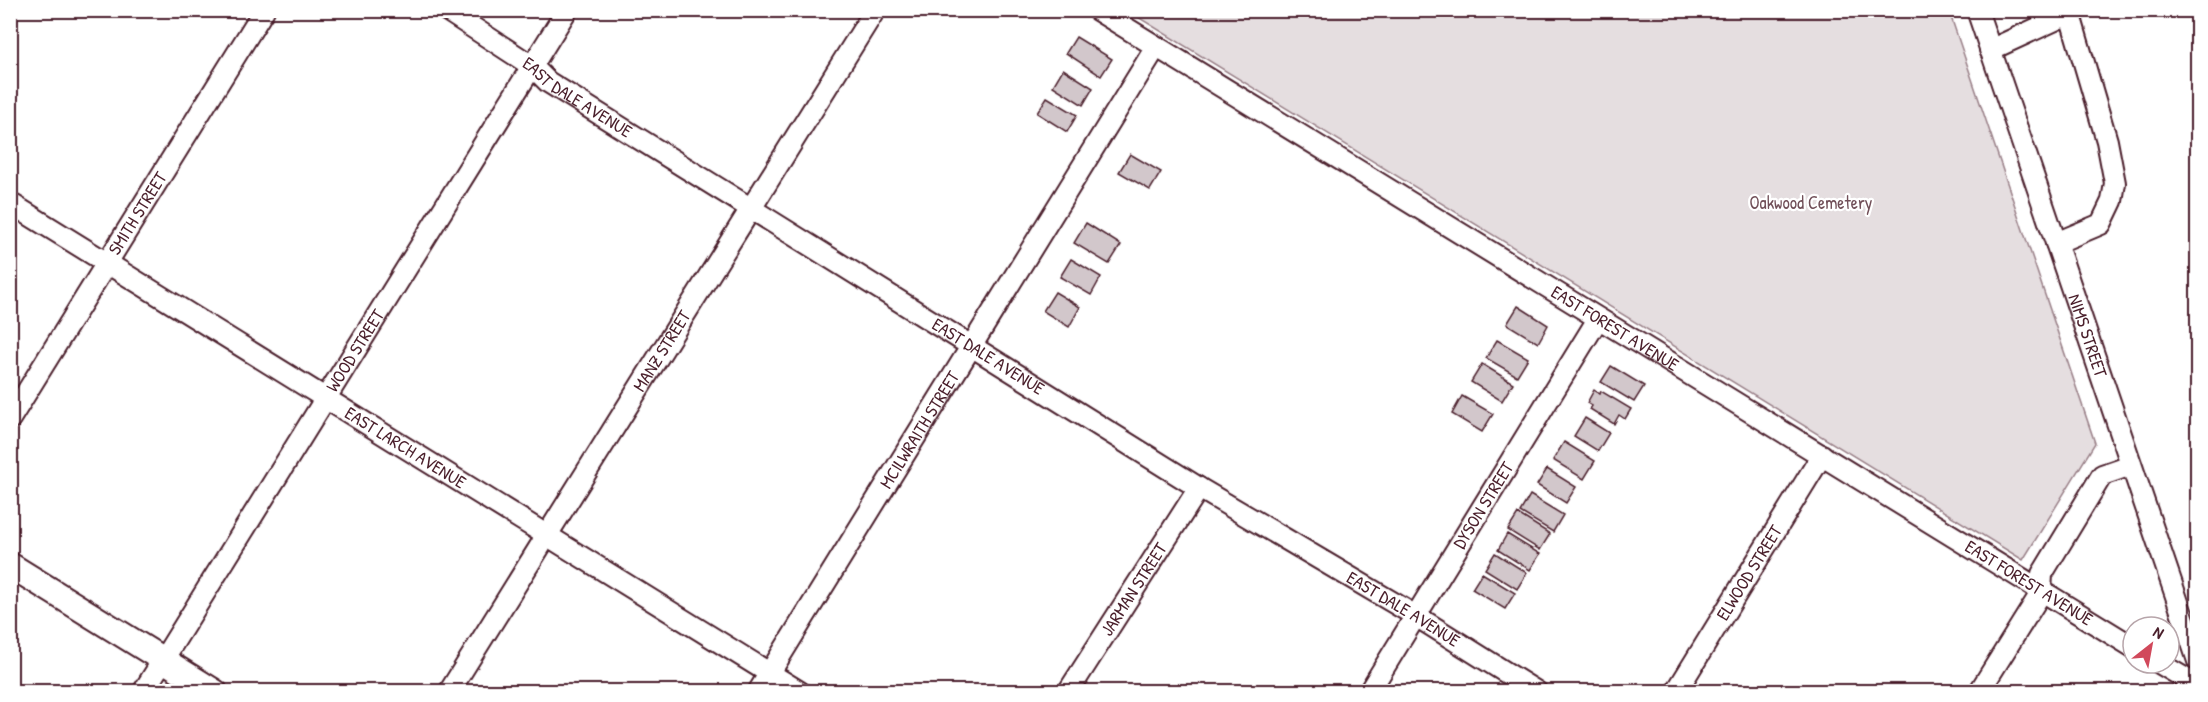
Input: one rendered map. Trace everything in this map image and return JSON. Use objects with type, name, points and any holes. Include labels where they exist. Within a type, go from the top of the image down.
[{"type":"main road","points":[[10,565],[215,692]]},
{"type":"street","name":"SMITH STREET","points":[[10,419],[264,10]]},
{"type":"street","name":"EAST DALE AVENUE","points":[[446,10],[532,66],[548,82],[1199,488],[1416,616],[1537,692]]},
{"type":"street","name":"WOOD STREET","points":[[142,692],[567,10]]},
{"type":"street","name":"MANZ STREET","points":[[449,692],[875,10]]},
{"type":"street","name":"EAST FOREST AVENUE","points":[[1097,10],[1822,455],[2041,593],[2121,640]]},
{"type":"street","name":"NIMS STREET","points":[[1977,10],[2198,661]]},
{"type":"street","points":[[1990,50],[2073,13],[2107,141],[2115,183],[2112,201],[2101,224],[2056,243]]},
{"type":"street","name":"MCILWRAITH STREET","points":[[758,692],[1156,47]]},
{"type":"street","name":"EAST LARCH AVENUE","points":[[10,203],[800,692]]},
{"type":"street","name":"DYSON STREET","points":[[1369,692],[1598,319]]},
{"type":"street","name":"ELWOOD STREET","points":[[1676,692],[1822,455]]},
{"type":"street","points":[[1979,692],[2041,593],[2042,574],[2102,475],[2131,465]]},
{"type":"street","name":"JARMAN STREET","points":[[1068,692],[1199,488]]},
{"type":"street","points":[[2179,675],[2198,686]]},
{"type":"green space","name":"Oakwood Cemetery","points":[[1128,11],[1949,11],[2095,443],[2023,560]]},
{"type":"building","points":[[1076,37],[1112,59],[1101,76],[1066,53]]},
{"type":"building","points":[[1063,69],[1093,88],[1083,105],[1053,86]]},
{"type":"building","points":[[1047,97],[1077,115],[1067,132],[1037,113]]},
{"type":"building","points":[[1130,154],[1161,172],[1150,190],[1119,172]]},
{"type":"building","points":[[1086,223],[1121,245],[1109,264],[1074,243]]},
{"type":"building","points":[[1071,259],[1101,277],[1091,295],[1060,277]]},
{"type":"building","points":[[1055,292],[1080,307],[1069,327],[1043,311]]},
{"type":"building","points":[[1518,306],[1548,325],[1538,343],[1507,324]]},
{"type":"building","points":[[1497,340],[1528,358],[1517,376],[1486,358]]},
{"type":"building","points":[[1482,364],[1513,383],[1502,401],[1471,382]]},
{"type":"building","points":[[1611,366],[1644,386],[1634,402],[1601,382]]},
{"type":"building","points":[[1594,390],[1600,394],[1601,391],[1631,409],[1625,419],[1619,415],[1614,424],[1590,409],[1592,406],[1587,403]]},
{"type":"building","points":[[1462,396],[1493,414],[1482,432],[1452,414]]},
{"type":"building","points":[[1585,418],[1609,433],[1598,451],[1574,436]]},
{"type":"building","points":[[1564,442],[1595,461],[1584,479],[1553,460]]},
{"type":"building","points":[[1547,469],[1576,487],[1566,503],[1537,485]]},
{"type":"building","points":[[1530,495],[1563,515],[1553,532],[1520,512]]},
{"type":"building","points":[[1518,514],[1550,534],[1540,550],[1508,530]]},
{"type":"building","points":[[1507,534],[1540,554],[1530,570],[1498,550]]},
{"type":"building","points":[[1495,553],[1527,573],[1517,589],[1485,569]]},
{"type":"building","points":[[1482,573],[1515,593],[1505,609],[1472,589]]}]
